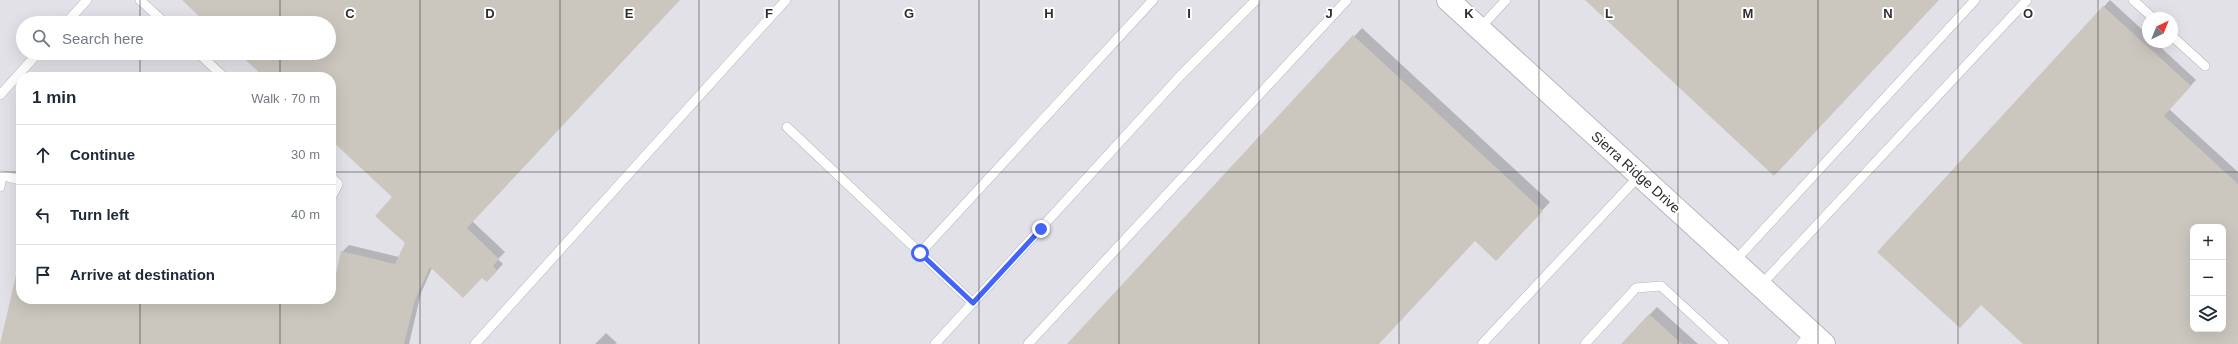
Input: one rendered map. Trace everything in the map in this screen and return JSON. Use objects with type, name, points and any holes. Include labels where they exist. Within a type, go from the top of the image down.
[{"type":"street","name":"Sierra Ridge Drive","points":[[1448,0],[1760,286],[1812,340]]},
{"type":"lane","points":[[72,16],[87,0]]},
{"type":"lane","points":[[140,0],[157,16]]},
{"type":"lane","points":[[475,344],[786,0]]},
{"type":"lane","points":[[920,253],[1153,0]]},
{"type":"lane","points":[[935,344],[1182,75],[1256,0]]},
{"type":"lane","points":[[1028,344],[1347,0]]},
{"type":"lane","points":[[1479,29],[1506,0]]},
{"type":"lane","points":[[1734,262],[1975,0]]},
{"type":"lane","points":[[1760,286],[2028,0]]},
{"type":"lane","points":[[2133,0],[2146,12]]},
{"type":"lane","points":[[2178,41],[2205,66]]},
{"type":"lane","points":[[21,72],[32,60]]},
{"type":"lane","points":[[206,60],[219,72]]},
{"type":"lane","points":[[0,95],[16,77]]},
{"type":"lane","points":[[787,127],[973,303]]},
{"type":"lane","points":[[0,187],[1,176],[16,179]]},
{"type":"lane","points":[[1482,344],[1639,176]]},
{"type":"lane","points":[[1585,344],[1636,288],[1661,286],[1724,344]]},
{"type":"shaded area","points":[[0,0],[2238,0],[2238,344],[0,344]]},
{"type":"building","points":[[182,0],[680,0],[467,228],[499,259],[493,266],[497,271],[487,282],[482,278],[463,298],[430,267],[415,300],[404,344],[0,344],[16,275],[16,304],[336,304],[336,274],[341,251],[395,264],[405,243],[375,216],[392,197],[336,145],[336,72],[259,72],[246,60],[336,60],[336,16],[199,16]]},
{"type":"building","points":[[1585,0],[1939,0],[1774,176]]},
{"type":"building","points":[[2103,6],[2142,41],[2142,48],[2149,48],[2191,86],[2164,116],[2238,184],[2238,344],[2023,344],[1981,305],[1960,328],[1877,252]]},
{"type":"building","points":[[1353,35],[1543,211],[1496,261],[1475,241],[1379,344],[1067,344]]},
{"type":"building","points":[[1649,314],[1682,344],[1621,344]]},
{"type":"route","points":[[920,253],[973,303],[1041,229]]}]
